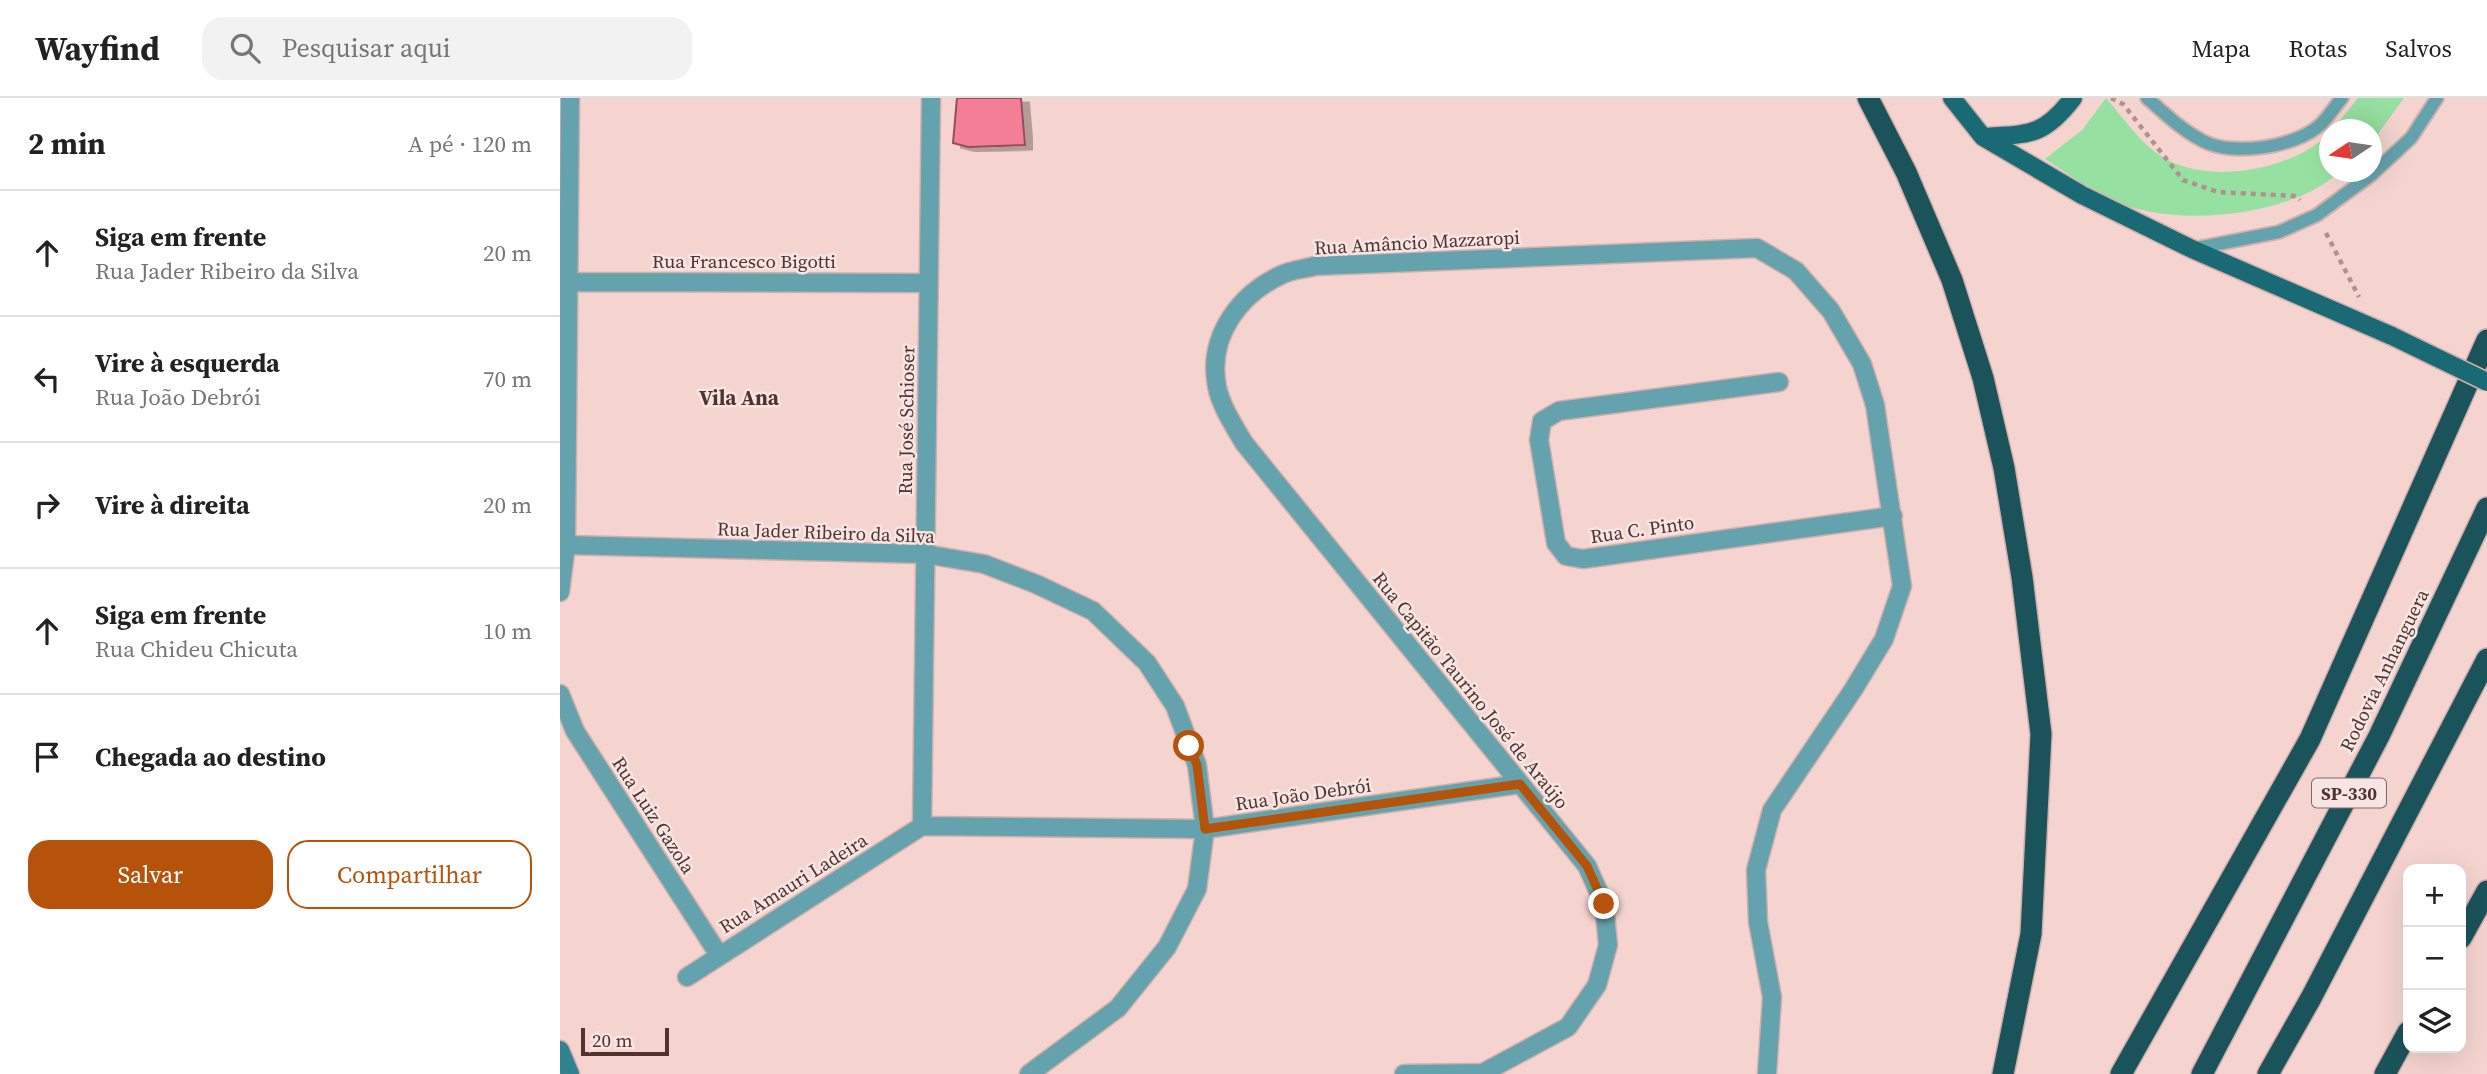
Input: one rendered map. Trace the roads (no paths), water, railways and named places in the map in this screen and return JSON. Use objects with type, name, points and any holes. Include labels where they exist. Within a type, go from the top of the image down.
[{"type":"highway","points":[[1868,98],[1906,172],[1960,304],[1983,378],[2004,468],[2022,577],[2041,734],[2031,933],[2003,1074]]},
{"type":"highway","points":[[2121,1074],[2310,739],[2487,340]]},
{"type":"highway","name":"Rodovia Anhanguera","points":[[2202,1074],[2379,736],[2487,508]]},
{"type":"highway","name":"SP-330","points":[[2268,1074],[2318,986],[2487,659]]},
{"type":"highway","points":[[2466,929],[2487,891]]},
{"type":"highway","points":[[2385,1074],[2403,1041]]},
{"type":"main road","points":[[1952,98],[1983,137],[2082,195],[2192,249],[2392,336],[2487,382]]},
{"type":"main road","points":[[1983,137],[2034,134],[2052,122],[2073,98]]},
{"type":"street","points":[[560,592],[566,545],[564,282],[570,98]]},
{"type":"street","name":"Rua José Schioser","points":[[922,826],[931,98]]},
{"type":"street","name":"Rua Amâncio Mazzaropi","points":[[1323,540],[1244,443],[1225,409],[1216,379],[1223,327],[1235,309],[1280,275],[1315,266],[1757,248],[1796,271],[1831,311],[1862,364],[1875,405],[1893,516]]},
{"type":"street","name":"Rua Francesco Bigotti","points":[[564,282],[928,283]]},
{"type":"street","name":"Rua C. Pinto","points":[[1779,382],[1559,411],[1542,421],[1539,440],[1556,543],[1566,556],[1583,559],[1893,516]]},
{"type":"street","points":[[1767,1074],[1772,997],[1758,922],[1756,870],[1772,810],[1884,639],[1902,586],[1893,516]]},
{"type":"street","name":"Rua Capitão Taurino José de Araújo","points":[[1323,540],[1587,866],[1604,904],[1608,945],[1597,985],[1568,1027],[1482,1073]]},
{"type":"street","name":"Rua Jader Ribeiro da Silva","points":[[566,545],[925,554],[984,564],[1036,584],[1093,611],[1147,663],[1175,706],[1197,765],[1205,829],[1197,889],[1167,947],[1118,1008],[1029,1074]]},
{"type":"street","name":"Rua Luiz Gazola","points":[[560,694],[575,731],[719,955]]},
{"type":"street","name":"Rua João Debrói","points":[[922,826],[1205,829],[1520,784]]},
{"type":"street","name":"Rua Amauri Ladeira","points":[[687,977],[922,826]]},
{"type":"street","points":[[560,1050],[570,1074]]},
{"type":"street","points":[[1404,1074],[1482,1073]]},
{"type":"lane","points":[[2147,98],[2176,124],[2206,143],[2233,150],[2274,147],[2320,125],[2342,98]]},
{"type":"lane","points":[[2192,249],[2279,232],[2317,215],[2371,175],[2410,138],[2437,98]]},
{"type":"district","name":"Vila Ana","points":[[739,397]]}]
